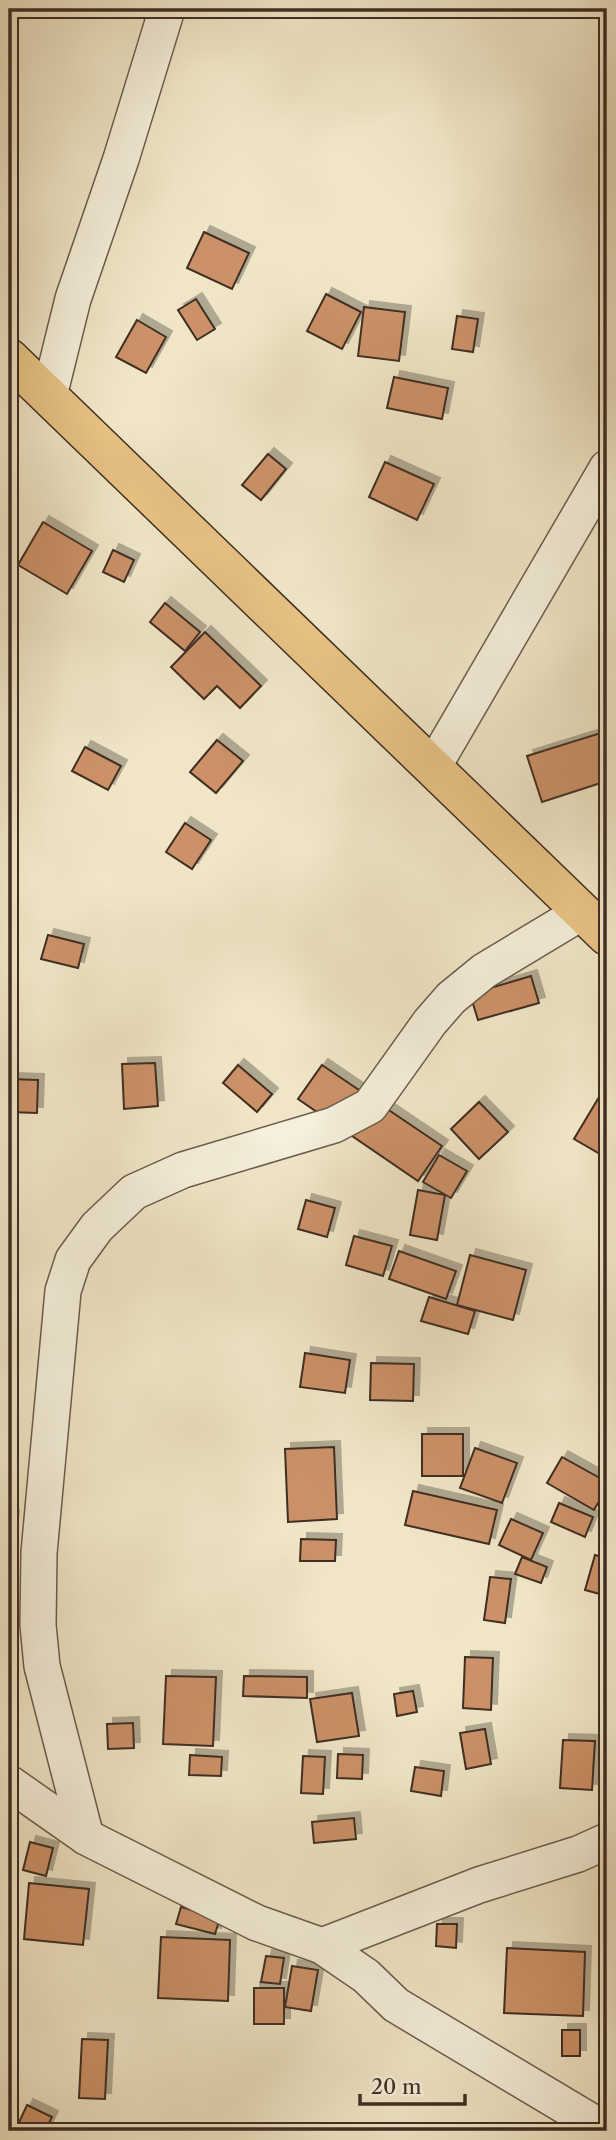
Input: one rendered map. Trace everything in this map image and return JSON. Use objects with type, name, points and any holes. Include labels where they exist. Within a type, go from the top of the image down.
[{"type":"main road","points":[[9,358],[595,924]]},
{"type":"street","points":[[49,396],[73,299],[121,159],[167,9]]},
{"type":"street","points":[[433,767],[607,468]]},
{"type":"street","points":[[86,1838],[42,1666],[38,1625],[39,1553],[63,1291],[73,1260],[97,1227],[134,1192],[183,1170],[334,1125],[370,1106],[430,1022],[452,998],[484,971],[595,924]]},
{"type":"street","points":[[9,1783],[86,1838],[257,1923],[322,1946],[366,1976],[396,2005],[607,2131]]},
{"type":"street","points":[[322,1946],[479,1885],[578,1854],[607,1841]]},
{"type":"building","points":[[204,232],[249,253],[232,289],[187,268]]},
{"type":"building","points":[[326,294],[361,312],[342,349],[307,331]]},
{"type":"building","points":[[196,299],[215,329],[197,340],[178,310]]},
{"type":"building","points":[[364,307],[405,312],[399,361],[358,356]]},
{"type":"building","points":[[457,316],[478,319],[473,352],[452,349]]},
{"type":"building","points":[[137,320],[166,337],[146,373],[116,357]]},
{"type":"building","points":[[394,377],[448,388],[442,419],[387,408]]},
{"type":"building","points":[[268,454],[286,469],[261,500],[242,485]]},
{"type":"building","points":[[385,462],[434,484],[417,520],[369,497]]},
{"type":"building","points":[[43,522],[92,551],[67,594],[18,565]]},
{"type":"building","points":[[113,550],[134,560],[124,582],[103,572]]},
{"type":"building","points":[[165,603],[200,632],[185,651],[150,622]]},
{"type":"building","points":[[205,632],[261,686],[240,708],[217,686],[204,699],[171,667]]},
{"type":"building","points":[[607,731],[607,781],[542,802],[527,756]]},
{"type":"building","points":[[217,740],[243,761],[216,793],[190,772]]},
{"type":"building","points":[[85,747],[121,766],[108,790],[72,771]]},
{"type":"building","points":[[185,823],[211,840],[192,869],[166,852]]},
{"type":"building","points":[[48,935],[84,944],[78,968],[41,959]]},
{"type":"building","points":[[531,976],[539,1003],[478,1020],[470,994]]},
{"type":"building","points":[[155,1063],[158,1106],[124,1109],[122,1064]]},
{"type":"building","points":[[238,1065],[272,1094],[257,1112],[223,1083]]},
{"type":"building","points":[[322,1065],[442,1146],[418,1181],[298,1099]]},
{"type":"building","points":[[9,1079],[38,1080],[37,1113],[9,1112]]},
{"type":"building","points":[[605,1087],[607,1088],[607,1158],[574,1139]]},
{"type":"building","points":[[479,1102],[508,1132],[479,1159],[451,1129]]},
{"type":"building","points":[[439,1155],[467,1171],[451,1198],[423,1182]]},
{"type":"building","points":[[418,1190],[445,1195],[437,1240],[410,1235]]},
{"type":"building","points":[[306,1200],[335,1208],[327,1237],[298,1229]]},
{"type":"building","points":[[354,1236],[392,1246],[383,1276],[346,1265]]},
{"type":"building","points":[[399,1251],[456,1271],[446,1299],[389,1279]]},
{"type":"building","points":[[470,1255],[526,1270],[513,1320],[457,1305]]},
{"type":"building","points":[[429,1297],[475,1311],[468,1334],[421,1321]]},
{"type":"building","points":[[305,1353],[350,1360],[345,1393],[300,1387]]},
{"type":"building","points":[[371,1363],[414,1364],[413,1401],[370,1400]]},
{"type":"building","points":[[422,1434],[463,1434],[463,1476],[422,1476]]},
{"type":"building","points":[[334,1447],[337,1519],[288,1522],[285,1449]]},
{"type":"building","points":[[475,1448],[517,1463],[502,1503],[460,1488]]},
{"type":"building","points":[[562,1457],[607,1482],[607,1488],[594,1510],[547,1483]]},
{"type":"building","points":[[413,1491],[497,1510],[489,1544],[405,1525]]},
{"type":"building","points":[[559,1503],[593,1517],[585,1537],[551,1522]]},
{"type":"building","points":[[9,1516],[13,1516],[11,1535],[9,1535]]},
{"type":"building","points":[[511,1519],[543,1533],[531,1560],[499,1545]]},
{"type":"building","points":[[301,1539],[336,1540],[335,1561],[300,1561]]},
{"type":"building","points":[[595,1555],[607,1558],[607,1596],[585,1590]]},
{"type":"building","points":[[522,1557],[547,1567],[541,1583],[515,1574]]},
{"type":"building","points":[[490,1577],[511,1579],[505,1623],[484,1620]]},
{"type":"building","points":[[465,1657],[493,1658],[491,1710],[463,1708]]},
{"type":"building","points":[[166,1676],[216,1677],[213,1746],[163,1744]]},
{"type":"building","points":[[244,1676],[307,1677],[307,1698],[243,1696]]},
{"type":"building","points":[[413,1691],[417,1712],[397,1716],[394,1694]]},
{"type":"building","points":[[352,1693],[359,1736],[317,1742],[310,1699]]},
{"type":"building","points":[[133,1723],[134,1748],[108,1749],[107,1724]]},
{"type":"building","points":[[485,1729],[491,1764],[466,1769],[460,1733]]},
{"type":"building","points":[[603,1737],[607,1737],[607,1767],[603,1767]]},
{"type":"building","points":[[563,1740],[595,1741],[592,1790],[560,1788]]},
{"type":"building","points":[[338,1754],[363,1755],[362,1779],[337,1778]]},
{"type":"building","points":[[190,1755],[222,1757],[221,1776],[189,1775]]},
{"type":"building","points":[[303,1756],[325,1757],[323,1794],[301,1793]]},
{"type":"building","points":[[415,1767],[444,1771],[441,1796],[411,1791]]},
{"type":"building","points":[[354,1818],[356,1839],[314,1843],[312,1822]]},
{"type":"building","points":[[30,1842],[53,1848],[46,1876],[23,1870]]},
{"type":"building","points":[[29,1883],[89,1889],[83,1945],[24,1939]]},
{"type":"building","points":[[181,1907],[220,1918],[215,1934],[176,1924]]},
{"type":"building","points":[[437,1924],[457,1924],[456,1948],[436,1946]]},
{"type":"building","points":[[161,1937],[230,1940],[228,2001],[158,1998]]},
{"type":"building","points":[[507,1948],[585,1952],[583,2016],[504,2013]]},
{"type":"building","points":[[266,1956],[284,1958],[280,1984],[261,1982]]},
{"type":"building","points":[[292,1966],[318,1970],[311,2011],[285,2007]]},
{"type":"building","points":[[254,1988],[284,1988],[284,2024],[254,2024]]},
{"type":"building","points":[[562,2030],[580,2030],[580,2056],[562,2056]]},
{"type":"building","points":[[82,2039],[108,2040],[105,2099],[79,2098]]},
{"type":"building","points":[[27,2105],[52,2117],[45,2131],[15,2131]]}]
